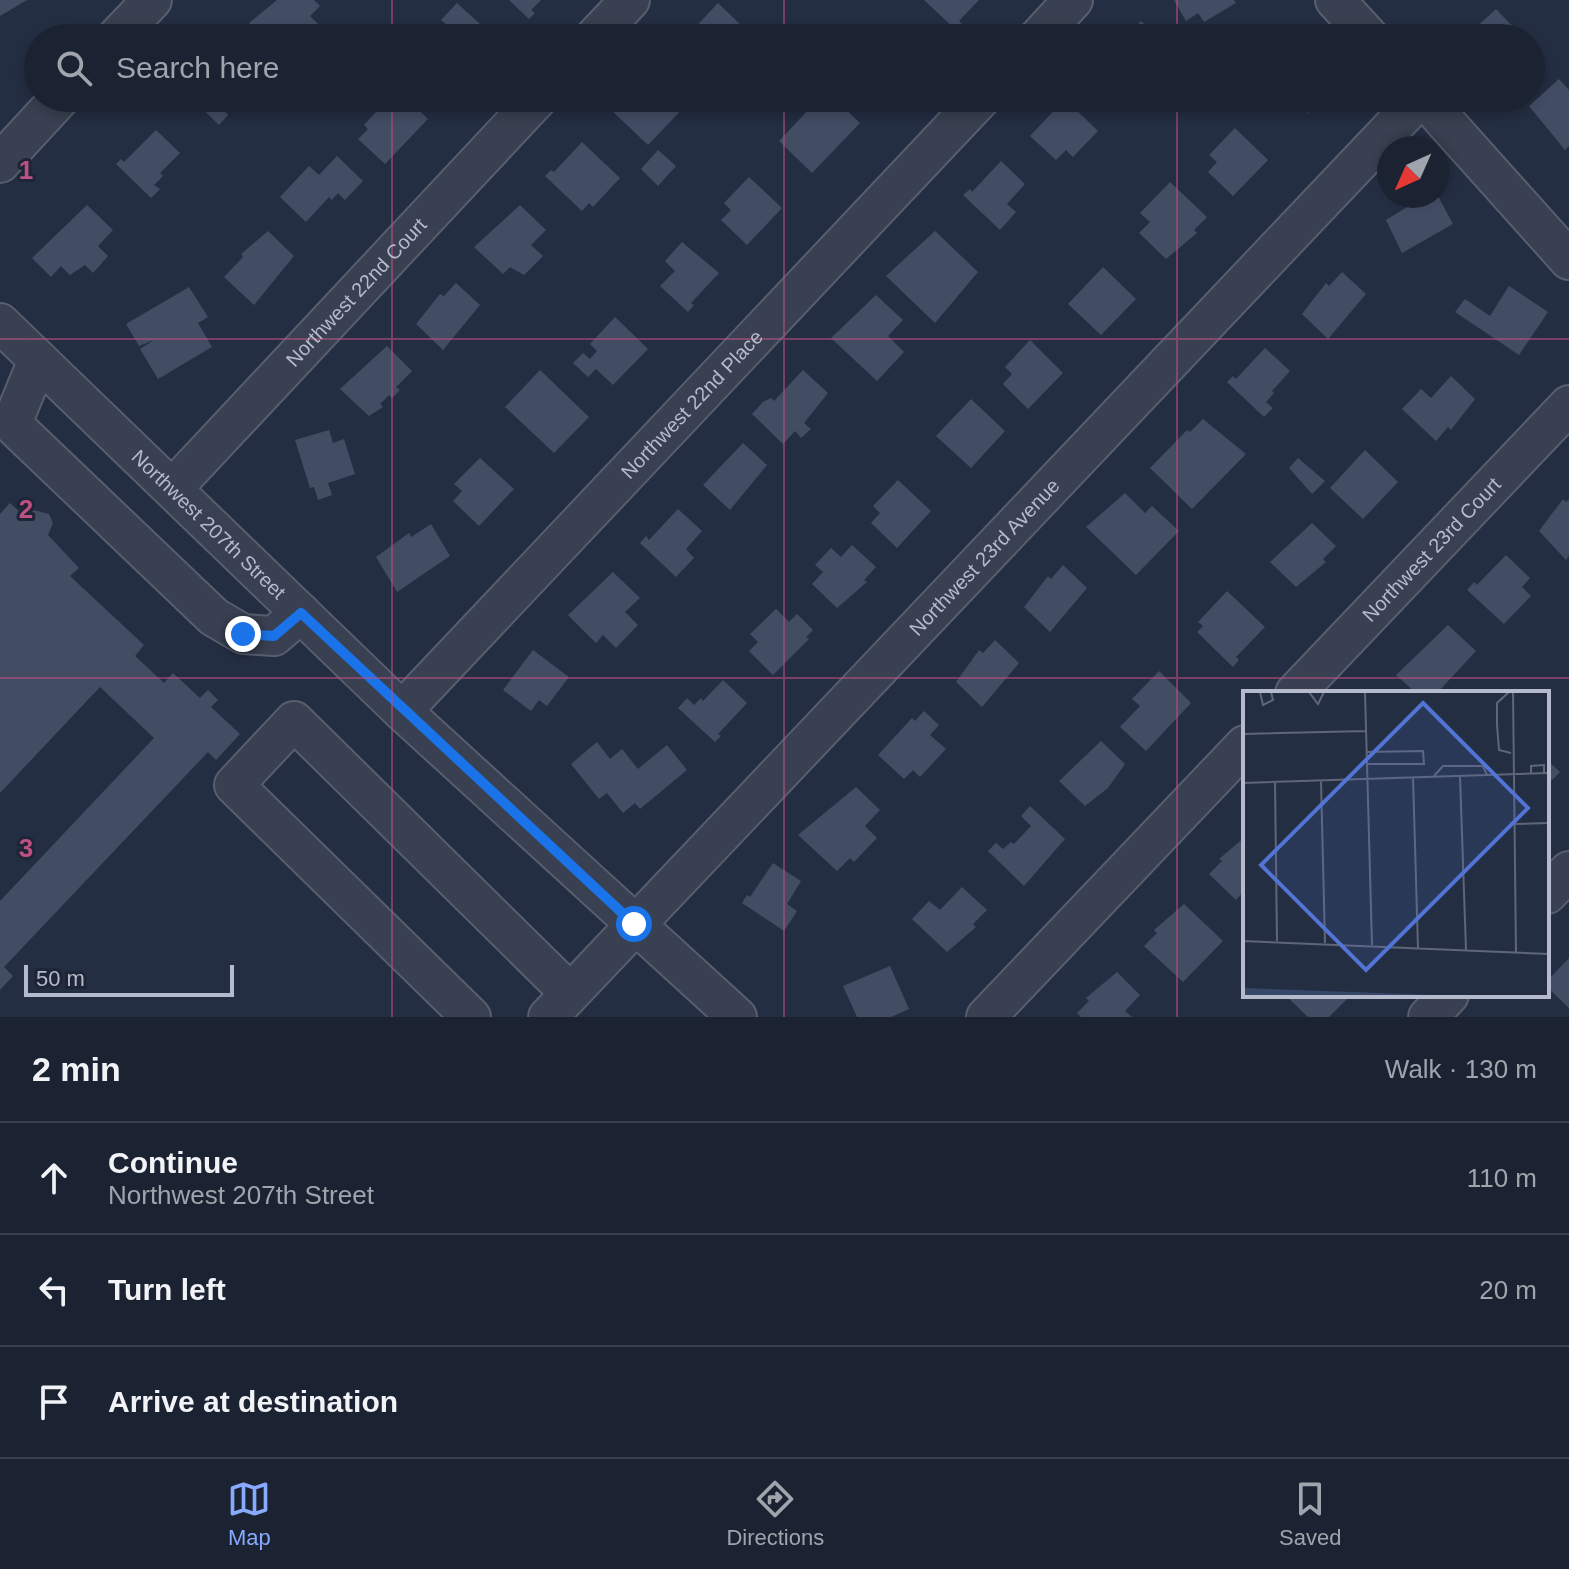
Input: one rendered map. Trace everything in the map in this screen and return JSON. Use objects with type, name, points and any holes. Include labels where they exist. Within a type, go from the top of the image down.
[{"type":"street","points":[[129,24],[152,0]]},
{"type":"street","points":[[607,24],[630,0]]},
{"type":"street","points":[[1051,24],[1073,0]]},
{"type":"street","points":[[1335,0],[1357,24]]},
{"type":"street","points":[[0,163],[47,112]]},
{"type":"street","name":"Northwest 22nd Court","points":[[173,488],[525,112]]},
{"type":"street","name":"Northwest 22nd Place","points":[[402,711],[968,112]]},
{"type":"street","name":"Northwest 23rd Avenue","points":[[559,1005],[1409,112]]},
{"type":"street","points":[[1435,112],[1569,260]]},
{"type":"street","name":"Northwest 207th Street","points":[[0,323],[402,711],[737,1017]]},
{"type":"street","points":[[38,360],[15,416],[16,428],[214,617],[243,634],[274,636],[301,613]]},
{"type":"street","name":"Northwest 23rd Court","points":[[1297,691],[1569,405]]},
{"type":"street","points":[[471,1017],[234,785],[294,721],[559,1005]]},
{"type":"street","points":[[986,1017],[1243,747]]},
{"type":"street","points":[[1549,892],[1569,871]]},
{"type":"street","points":[[1428,1017],[1447,997]]},
{"type":"building","points":[[0,0],[27,0],[0,16]]},
{"type":"building","points":[[277,0],[314,0],[320,6],[310,16],[318,24],[249,23]]},
{"type":"building","points":[[509,0],[541,0],[531,10],[535,13],[529,19]]},
{"type":"building","points":[[924,0],[979,0],[959,21],[962,24],[950,24]]},
{"type":"building","points":[[1174,0],[1234,0],[1236,3],[1204,22],[1198,13],[1186,21]]},
{"type":"building","points":[[457,3],[480,24],[446,24],[441,20]]},
{"type":"building","points":[[718,3],[740,24],[698,24]]},
{"type":"building","points":[[1496,9],[1510,24],[1480,24]]},
{"type":"building","points":[[1559,79],[1569,90],[1569,146],[1565,150],[1534,112],[1545,112],[1545,92]]},
{"type":"building","points":[[206,112],[225,112],[228,115],[219,125]]},
{"type":"building","points":[[376,112],[421,112],[428,119],[385,164],[358,139],[368,129],[364,125]]},
{"type":"building","points":[[613,112],[680,112],[648,145]]},
{"type":"building","points":[[806,112],[849,112],[860,123],[812,173],[779,141]]},
{"type":"building","points":[[1053,112],[1078,112],[1098,131],[1073,157],[1066,150],[1056,160],[1030,136]]},
{"type":"building","points":[[1235,128],[1268,160],[1233,196],[1208,172],[1217,162],[1209,155]]},
{"type":"building","points":[[156,130],[180,153],[160,173],[163,176],[154,185],[160,189],[151,198],[116,164],[121,159],[124,162]]},
{"type":"building","points":[[582,142],[620,178],[593,207],[589,203],[582,211],[545,176],[551,170],[554,172]]},
{"type":"building","points":[[658,150],[676,166],[658,186],[641,169]]},
{"type":"building","points":[[337,156],[363,181],[345,200],[338,193],[332,200],[329,197],[306,222],[280,197],[309,166],[319,175]]},
{"type":"building","points":[[1001,161],[1025,184],[1007,204],[1016,212],[1000,230],[963,195],[970,189],[972,192]]},
{"type":"building","points":[[749,177],[782,208],[747,245],[721,220],[731,210],[724,203]]},
{"type":"building","points":[[1170,182],[1207,217],[1194,230],[1197,233],[1166,259],[1139,233],[1150,222],[1140,213]]},
{"type":"building","points":[[87,205],[113,230],[98,246],[108,256],[93,273],[85,265],[70,275],[61,266],[51,277],[32,258]]},
{"type":"building","points":[[520,205],[546,230],[531,245],[543,256],[524,275],[510,267],[503,274],[474,247]]},
{"type":"building","points":[[1405,208],[1444,208],[1453,224],[1402,253],[1386,220]]},
{"type":"building","points":[[268,231],[294,256],[254,305],[224,277],[243,257],[241,254]]},
{"type":"building","points":[[935,231],[978,272],[935,323],[886,276]]},
{"type":"building","points":[[682,242],[719,273],[691,303],[694,305],[688,312],[660,286],[675,271],[665,261]]},
{"type":"building","points":[[1103,267],[1136,299],[1101,335],[1068,304]]},
{"type":"building","points":[[1342,272],[1366,294],[1328,339],[1302,314],[1326,283],[1329,286]]},
{"type":"building","points":[[456,283],[480,305],[443,350],[416,324],[440,294],[444,296]]},
{"type":"building","points":[[1509,286],[1548,312],[1519,355],[1455,312],[1465,299],[1490,316]]},
{"type":"building","points":[[189,287],[208,317],[198,323],[212,347],[158,379],[140,349],[154,340],[139,346],[126,324]]},
{"type":"building","points":[[876,295],[903,320],[888,336],[904,352],[877,381],[831,338]]},
{"type":"building","points":[[615,317],[648,349],[613,385],[596,369],[588,377],[573,363],[583,353],[590,359],[597,351],[590,344]]},
{"type":"building","points":[[1030,340],[1063,373],[1028,409],[1003,384],[1012,374],[1005,367]]},
{"type":"building","points":[[387,346],[412,371],[396,387],[400,390],[392,398],[389,395],[380,404],[383,407],[369,416],[340,389]]},
{"type":"building","points":[[1265,348],[1290,371],[1272,391],[1274,393],[1266,402],[1273,408],[1264,417],[1227,382],[1233,376],[1236,379]]},
{"type":"building","points":[[540,370],[589,417],[554,453],[505,407]]},
{"type":"building","points":[[803,370],[828,393],[804,423],[811,429],[801,438],[795,431],[783,444],[752,414],[763,402],[771,398],[774,401]]},
{"type":"building","points":[[1451,376],[1475,399],[1451,430],[1448,427],[1436,441],[1402,409],[1421,389],[1431,398]]},
{"type":"building","points":[[971,399],[1005,431],[971,468],[936,436]]},
{"type":"building","points":[[1203,419],[1246,454],[1192,509],[1150,468],[1187,430],[1190,432]]},
{"type":"building","points":[[329,430],[333,443],[344,439],[355,474],[328,483],[332,495],[318,500],[314,487],[310,488],[295,440]]},
{"type":"building","points":[[743,443],[767,465],[730,510],[703,485]]},
{"type":"building","points":[[1365,450],[1398,482],[1363,519],[1330,488]]},
{"type":"building","points":[[480,458],[514,489],[479,526],[453,501],[462,491],[454,484]]},
{"type":"building","points":[[1298,458],[1325,481],[1312,494],[1289,468]]},
{"type":"building","points":[[898,480],[931,511],[897,548],[871,523],[880,513],[873,506]]},
{"type":"building","points":[[1125,493],[1145,513],[1152,506],[1179,531],[1136,575],[1086,527]]},
{"type":"building","points":[[1563,499],[1566,502],[1569,499],[1569,556],[1566,560],[1539,531]]},
{"type":"building","points":[[10,503],[25,517],[34,510],[49,514],[53,523],[48,535],[79,568],[70,576],[144,645],[135,656],[164,683],[173,673],[200,698],[208,690],[218,700],[211,707],[240,734],[216,760],[208,752],[4,967],[13,976],[0,990],[0,901],[154,738],[100,687],[0,793],[0,514]]},
{"type":"building","points":[[678,509],[702,531],[686,549],[694,558],[676,577],[640,543],[646,536],[649,540]]},
{"type":"building","points":[[1312,523],[1336,546],[1323,559],[1326,562],[1296,587],[1270,562]]},
{"type":"building","points":[[431,524],[450,556],[397,592],[376,557],[409,533],[411,537]]},
{"type":"building","points":[[852,545],[876,567],[864,580],[867,582],[837,608],[812,584],[823,572],[815,565],[831,548],[841,557]]},
{"type":"building","points":[[1506,555],[1530,578],[1522,587],[1531,596],[1504,624],[1467,590],[1474,582],[1477,585]]},
{"type":"building","points":[[1063,565],[1087,588],[1050,632],[1024,607],[1048,576],[1051,579]]},
{"type":"building","points":[[613,572],[640,598],[625,612],[638,625],[616,648],[603,635],[596,643],[568,615]]},
{"type":"building","points":[[1227,591],[1265,627],[1236,657],[1239,660],[1233,667],[1197,632],[1203,626],[1198,622]]},
{"type":"building","points":[[776,609],[789,622],[797,614],[813,630],[806,637],[809,639],[773,675],[749,651],[758,642],[750,634]]},
{"type":"building","points":[[1448,625],[1476,651],[1439,691],[1414,691],[1396,675]]},
{"type":"building","points":[[995,640],[1019,663],[982,707],[956,682],[979,650],[983,653]]},
{"type":"building","points":[[533,650],[569,677],[547,706],[539,700],[531,711],[503,690]]},
{"type":"building","points":[[1159,671],[1191,703],[1146,751],[1120,727],[1140,706],[1132,699]]},
{"type":"building","points":[[723,680],[747,703],[718,734],[721,736],[715,742],[678,708],[687,698],[694,705],[701,698],[703,701]]},
{"type":"building","points":[[924,711],[939,725],[930,735],[946,749],[920,777],[913,770],[904,779],[878,755],[912,718],[915,721]]},
{"type":"building","points":[[1101,741],[1125,764],[1108,788],[1085,806],[1059,781]]},
{"type":"building","points":[[597,742],[610,759],[622,749],[638,769],[667,745],[687,770],[640,809],[635,803],[623,813],[607,793],[599,799],[571,764]]},
{"type":"building","points":[[1549,762],[1560,772],[1549,783]]},
{"type":"building","points":[[856,787],[880,810],[865,826],[877,838],[854,862],[850,858],[837,871],[798,835]]},
{"type":"building","points":[[1030,806],[1065,839],[1024,886],[988,851],[996,843],[1003,849],[1011,842],[1014,844],[1031,826],[1021,816]]},
{"type":"building","points":[[1243,839],[1243,892],[1236,900],[1209,874],[1222,861],[1219,859]]},
{"type":"building","points":[[773,863],[801,881],[787,904],[797,911],[784,931],[742,903],[747,895],[750,897]]},
{"type":"building","points":[[962,887],[987,910],[973,924],[976,927],[947,952],[912,919],[929,901],[940,910]]},
{"type":"building","points":[[1184,904],[1223,941],[1183,982],[1144,946],[1157,933],[1154,930]]},
{"type":"building","points":[[1569,958],[1569,1008],[1549,989],[1550,978]]},
{"type":"building","points":[[890,966],[909,1009],[891,1017],[857,1017],[843,986]]},
{"type":"building","points":[[1117,972],[1140,995],[1125,1011],[1132,1017],[1081,1017],[1077,1013],[1089,1001],[1086,998]]},
{"type":"building","points":[[1287,997],[1349,997],[1329,1017],[1308,1017]]},
{"type":"route","points":[[243,634],[274,636],[301,613],[402,711],[634,924]]}]
